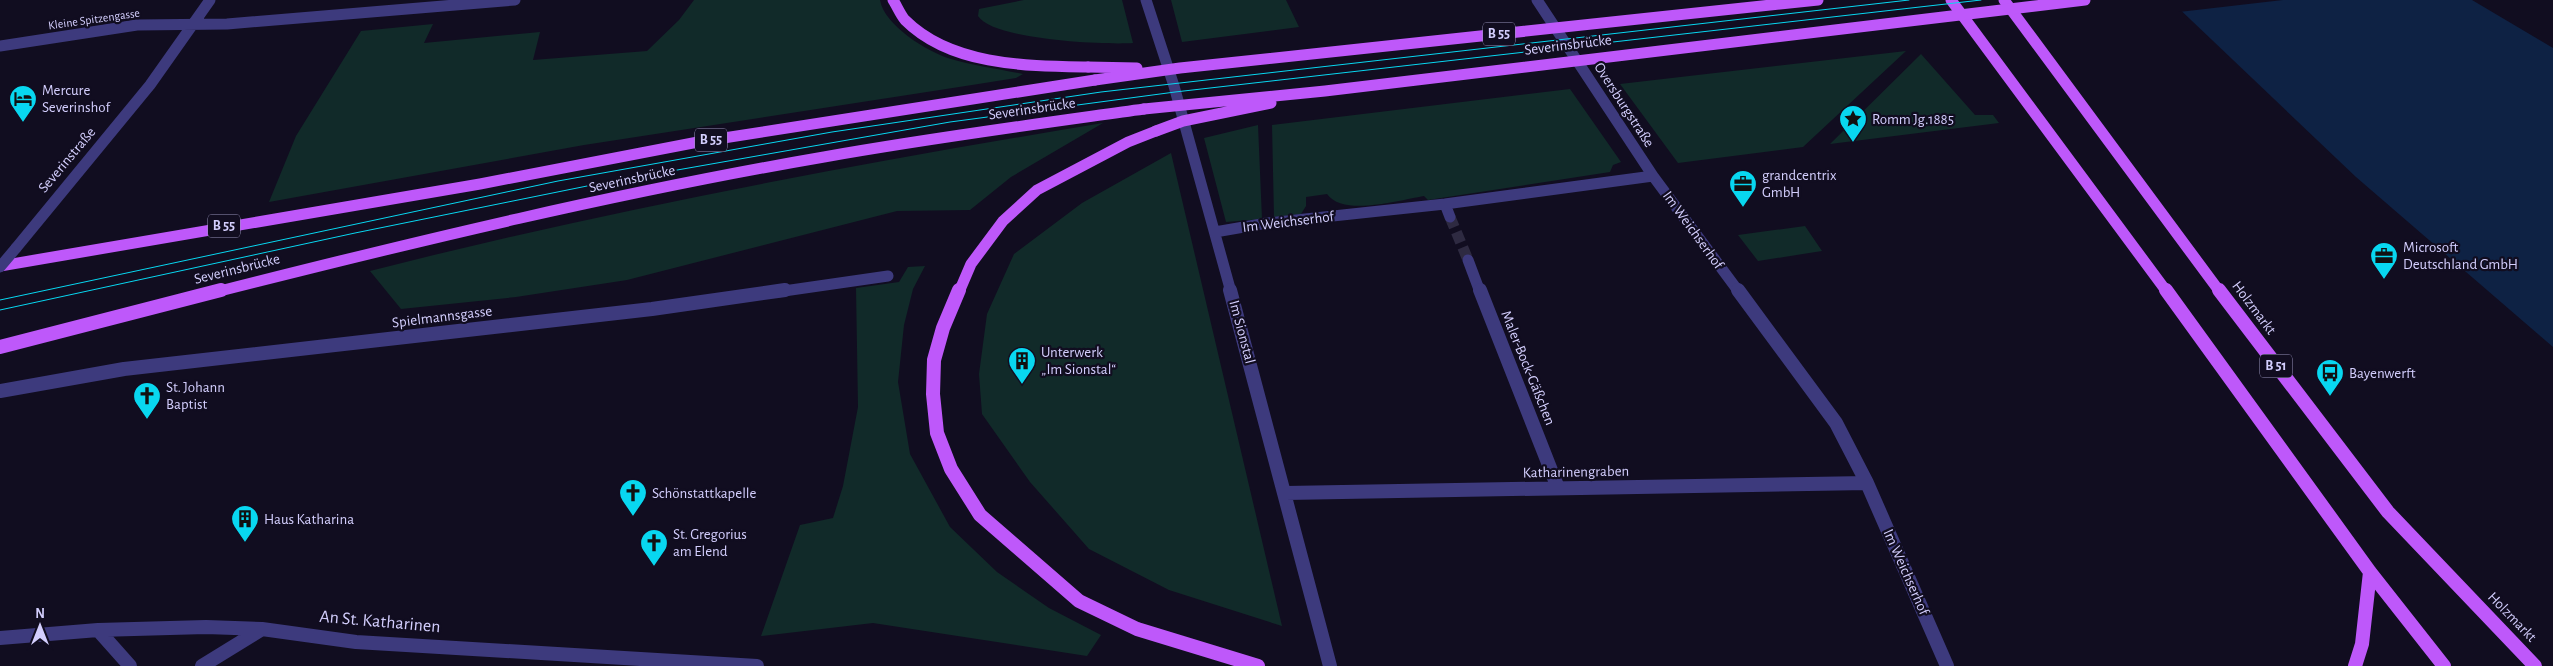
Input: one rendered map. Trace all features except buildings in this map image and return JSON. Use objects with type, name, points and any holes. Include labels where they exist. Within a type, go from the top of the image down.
[{"type":"main road","points":[[893,0],[904,19],[923,35],[960,53],[987,59],[1088,68],[1180,68]]},
{"type":"main road","name":"Severinsbrücke","points":[[0,267],[262,219],[480,184],[698,142],[1095,80],[1180,68],[1818,0]]},
{"type":"main road","points":[[1951,0],[2085,179],[2370,572],[2444,666]]},
{"type":"main road","name":"Holzmarkt","points":[[2004,0],[2274,363],[2388,512],[2535,666]]},
{"type":"main road","name":"Severinsbrücke","points":[[0,347],[233,287],[477,228],[769,167],[919,141],[1144,109],[1325,91],[2085,0]]},
{"type":"main road","points":[[1258,666],[1137,629],[1079,601],[980,515],[951,469],[937,433],[933,394],[934,360],[943,328],[971,264],[1003,221],[1037,190],[1128,142],[1183,121],[1325,91]]},
{"type":"main road","points":[[2355,666],[2362,644],[2370,572]]},
{"type":"street","name":"Severinstraße","points":[[0,267],[150,85],[210,0]]},
{"type":"street","name":"Kleine Spitzengasse","points":[[0,46],[137,25],[227,24],[515,0]]},
{"type":"street","name":"Im Sionstal","points":[[1146,0],[1174,86],[1216,232],[1330,666]]},
{"type":"street","name":"Oversburgstraße","points":[[1537,0],[1653,176]]},
{"type":"street","name":"Im Weichserhof","points":[[1216,232],[1276,222],[1445,204],[1653,176],[1836,423],[1867,483],[1948,666]]},
{"type":"street","points":[[1445,204],[1450,218]]},
{"type":"street","name":"Maler-Bock-Gäßchen","points":[[1468,260],[1558,488]]},
{"type":"street","name":"Spielmannsgasse","points":[[0,391],[124,368],[633,311],[888,276]]},
{"type":"street","name":"Katharinengraben","points":[[1286,493],[1867,483]]},
{"type":"street","name":"An St. Katharinen","points":[[0,638],[98,630],[206,627],[262,629],[356,642],[688,664],[757,666]]},
{"type":"street","points":[[202,666],[262,629]]},
{"type":"street","points":[[98,630],[130,666]]},
{"type":"green space","points":[[694,0],[880,0],[889,19],[898,28],[930,50],[978,66],[1023,74],[1016,78],[584,145],[269,202],[296,136],[361,31],[433,24],[424,43],[540,32],[533,60],[647,51],[679,20]]},
{"type":"green space","points":[[1024,0],[1122,0],[1133,43],[1076,42],[1026,36],[1005,31],[988,24],[978,16],[979,9]]},
{"type":"green space","points":[[1171,0],[1286,0],[1299,27],[1182,42]]},
{"type":"green space","points":[[1906,51],[1803,147],[1678,163],[1620,84]]},
{"type":"green space","points":[[1921,54],[1975,115],[1993,115],[1999,123],[1830,144]]},
{"type":"green space","points":[[1570,89],[1621,162],[1613,165],[1610,172],[1428,200],[1424,196],[1372,205],[1346,205],[1335,201],[1327,194],[1306,197],[1306,206],[1301,214],[1274,217],[1272,125]]},
{"type":"green space","points":[[1103,123],[1011,177],[970,210],[897,211],[627,280],[516,297],[401,309],[370,271],[552,227],[735,189]]},
{"type":"green space","points":[[1258,125],[1262,219],[1226,222],[1204,138]]},
{"type":"green space","points":[[1171,153],[1282,626],[1169,590],[1089,549],[1030,482],[982,414],[979,374],[987,314],[1014,254],[1082,203]]},
{"type":"green space","points":[[1805,226],[1822,251],[1758,261],[1738,235]]},
{"type":"green space","points":[[925,266],[913,289],[904,325],[898,382],[910,454],[950,527],[997,572],[1049,608],[1101,635],[1087,656],[873,623],[761,636],[800,525],[833,518],[843,486],[858,407],[856,288],[899,282],[908,267]]},
{"type":"water","points":[[2170,0],[2472,0],[2553,48],[2553,347],[2356,177]]},
{"type":"pier","points":[[2168,0],[2283,0],[2179,12]]},
{"type":"tunnel","points":[[1450,217],[1468,260]]},
{"type":"tram line","points":[[0,300],[558,181],[832,132],[1101,92],[1909,0]]},
{"type":"tram line","points":[[0,310],[355,233],[592,185],[950,122],[1175,92],[1981,0]]},
{"type":"place","name":"Mercure Severinshof","points":[[23,123]]},
{"type":"place","name":"Romm Jg.1885","points":[[1853,143]]},
{"type":"place","name":"grandcentrix GmbH","points":[[1743,208]]},
{"type":"place","name":"Microsoft Deutschland GmbH","points":[[2384,280]]},
{"type":"place","name":"Unterwerk „Im Sionstal“","points":[[1022,385]]},
{"type":"place","name":"Bayenwerft","points":[[2330,397]]},
{"type":"place","name":"St. Johann Baptist","points":[[147,420]]},
{"type":"place","name":"Schönstattkapelle","points":[[633,517]]},
{"type":"place","name":"Haus Katharina","points":[[245,543]]},
{"type":"place","name":"St. Gregorius am Elend","points":[[654,567]]}]
